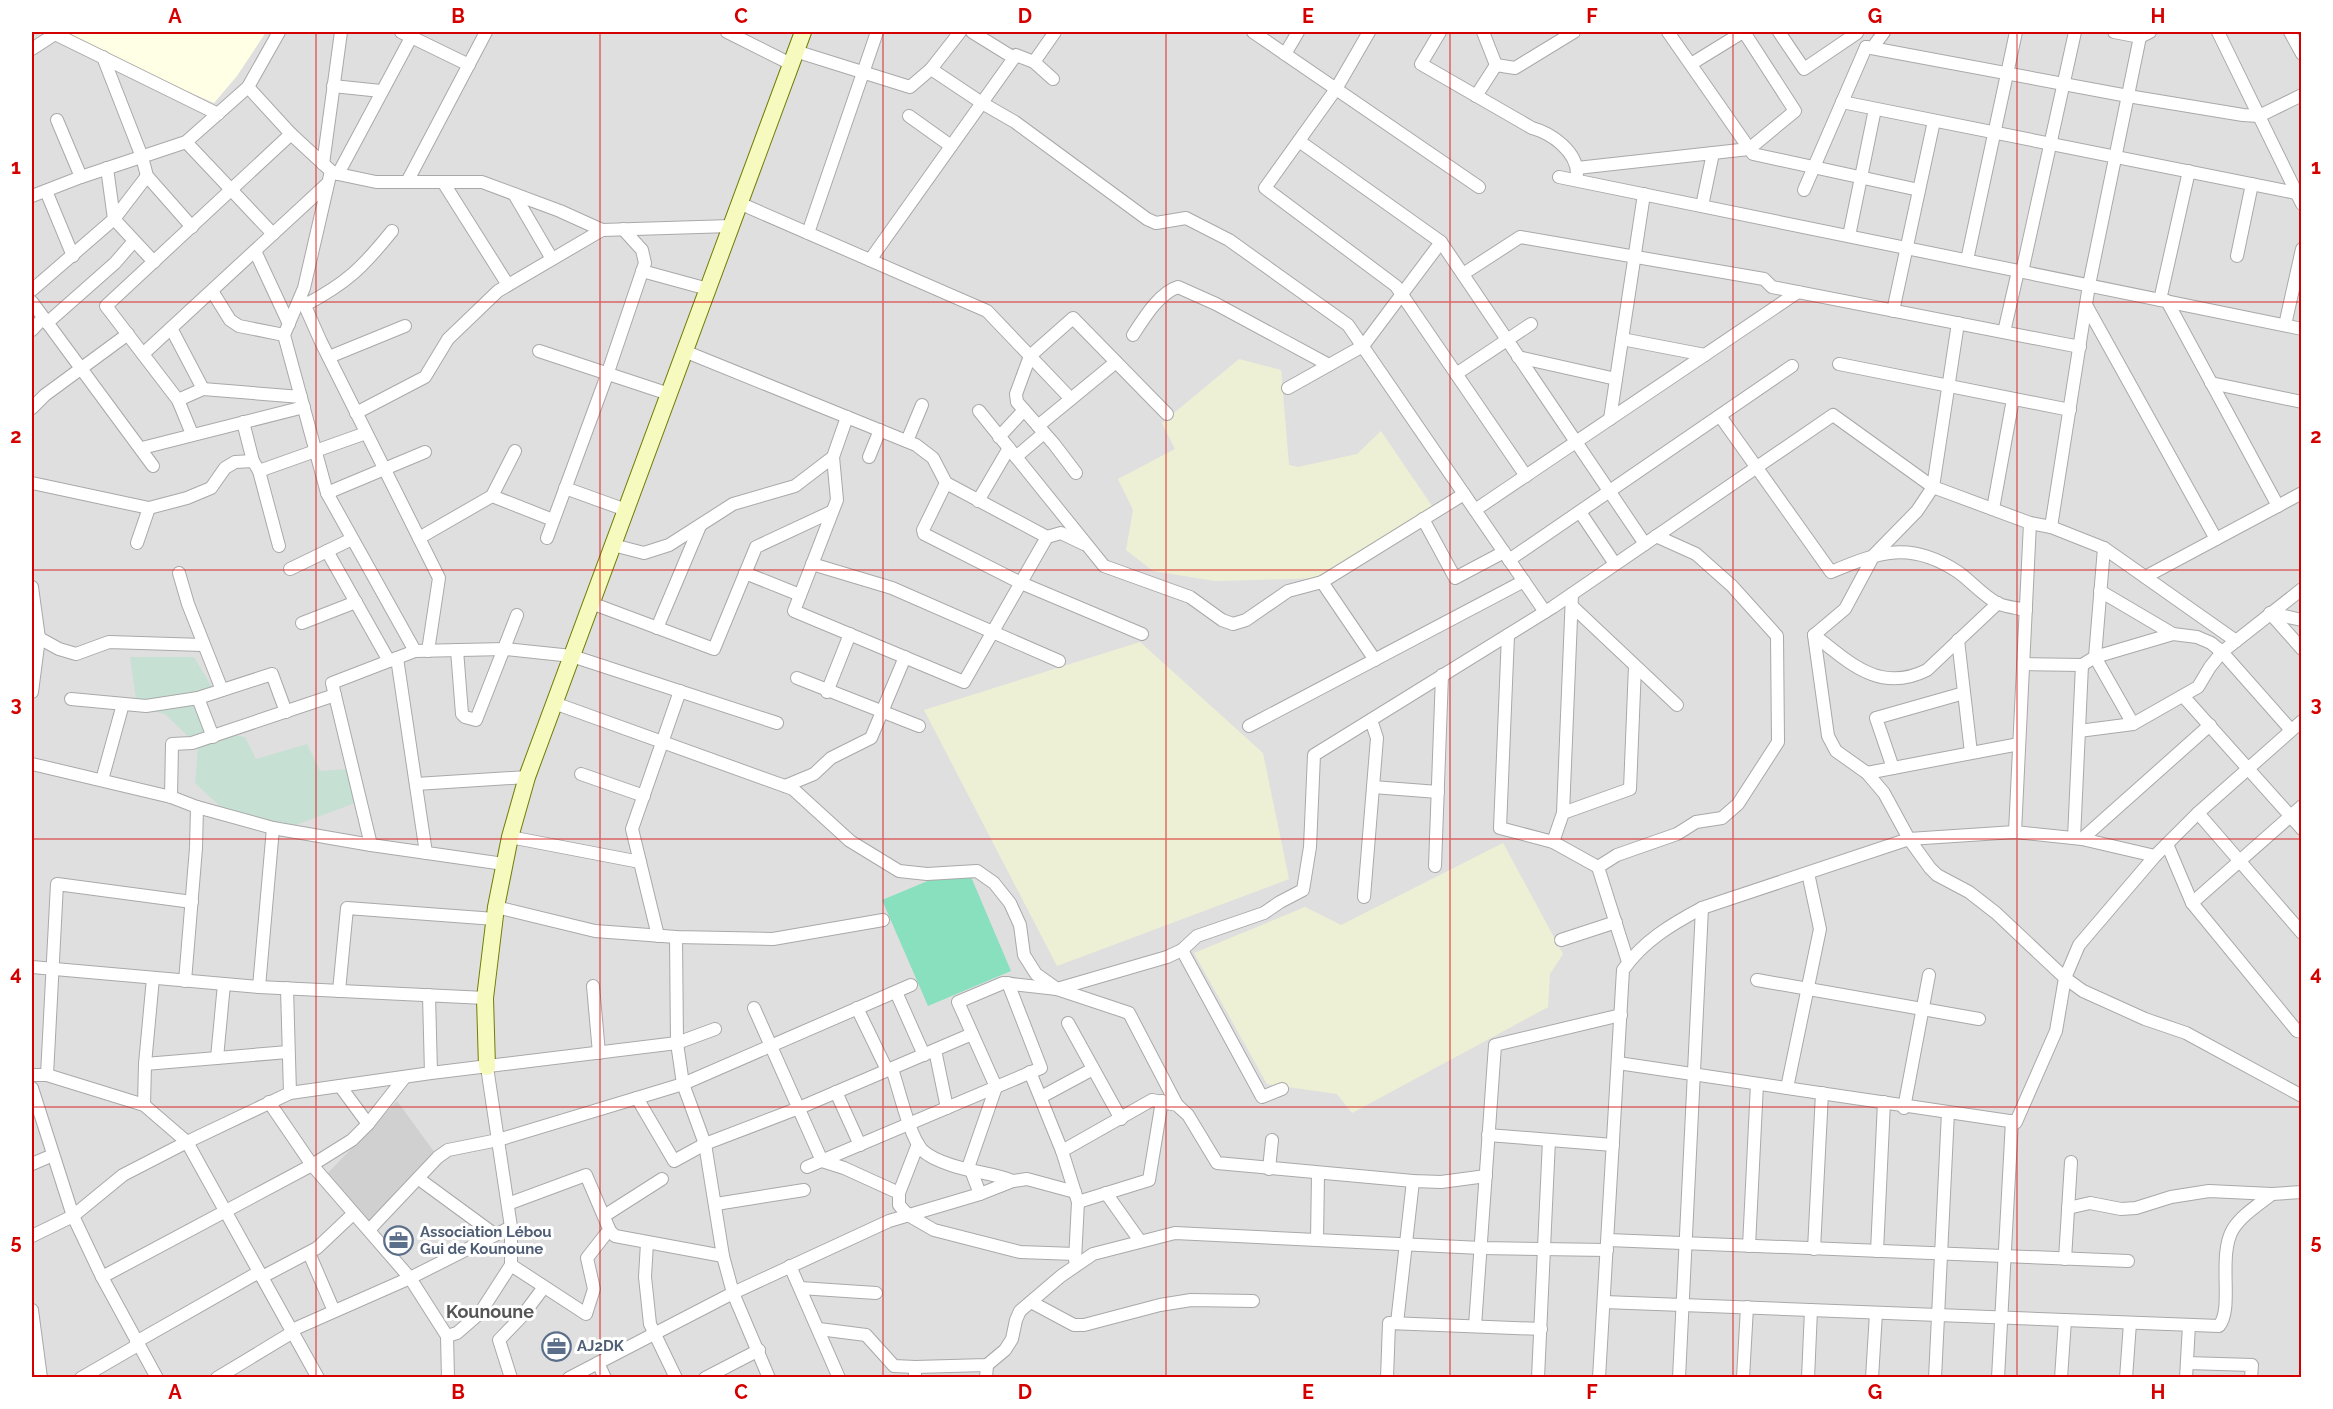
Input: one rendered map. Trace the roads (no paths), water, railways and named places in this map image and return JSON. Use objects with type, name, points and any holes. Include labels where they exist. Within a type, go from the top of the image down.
[{"type":"street","points":[[32,196],[186,142],[248,87],[279,32]]},
{"type":"street","points":[[286,330],[303,301],[330,173],[333,86],[341,32]]},
{"type":"street","points":[[406,182],[486,32]]},
{"type":"street","points":[[727,32],[793,58],[862,73],[910,87],[931,69],[960,32]]},
{"type":"street","points":[[447,1336],[457,1334],[480,1313],[511,1265],[511,1227],[487,1067],[486,998],[495,913],[510,837],[527,777],[803,32]]},
{"type":"street","points":[[808,233],[877,32]]},
{"type":"street","points":[[972,32],[1014,58]]},
{"type":"street","points":[[1034,62],[1055,32]]},
{"type":"street","points":[[1253,32],[1479,187]]},
{"type":"street","points":[[1285,54],[1298,32]]},
{"type":"street","points":[[1369,32],[1336,89],[1265,188],[1396,286],[1526,476]]},
{"type":"street","points":[[1440,32],[1421,64],[1532,128],[1551,135],[1573,158],[1577,174]]},
{"type":"street","points":[[1483,32],[1496,65]]},
{"type":"street","points":[[1496,65],[1515,68],[1574,32]]},
{"type":"street","points":[[1559,177],[1749,149],[1796,111],[1743,32],[1691,64]]},
{"type":"street","points":[[1779,32],[1804,69],[1857,32],[1870,47],[2128,96],[2259,116],[2301,94]]},
{"type":"street","points":[[1804,190],[1842,102],[1870,47],[1884,32]]},
{"type":"street","points":[[1967,260],[2016,32]]},
{"type":"street","points":[[2004,332],[2075,32]]},
{"type":"street","points":[[2051,527],[2086,305],[2128,96],[2144,33],[2114,32]]},
{"type":"street","points":[[2218,32],[2299,194]]},
{"type":"street","points":[[2290,32],[2301,54]]},
{"type":"street","points":[[32,49],[53,33],[218,114]]},
{"type":"street","points":[[143,354],[273,234],[330,173],[381,90],[409,33],[469,65]]},
{"type":"street","points":[[1672,33],[1753,154],[1919,190]]},
{"type":"street","points":[[870,260],[1016,55],[1034,62],[1053,79]]},
{"type":"street","points":[[103,57],[142,157],[147,177],[192,227]]},
{"type":"street","points":[[1476,96],[1496,65]]},
{"type":"street","points":[[931,69],[1015,122],[1147,219],[1156,223],[1186,218],[1228,240],[1348,325],[1545,612]]},
{"type":"street","points":[[333,86],[381,90]]},
{"type":"street","points":[[248,87],[330,173],[376,182],[482,182],[561,211],[602,230]]},
{"type":"street","points":[[1842,102],[2299,194]]},
{"type":"street","points":[[1849,236],[1875,109]]},
{"type":"street","points":[[909,116],[951,146]]},
{"type":"street","points":[[57,120],[81,177]]},
{"type":"street","points":[[1893,311],[1934,121]]},
{"type":"street","points":[[192,434],[178,400],[106,306],[291,134]]},
{"type":"street","points":[[1299,141],[1441,242],[1645,544]]},
{"type":"street","points":[[186,142],[273,234]]},
{"type":"street","points":[[1702,206],[1713,153]]},
{"type":"street","points":[[107,168],[114,219],[154,262]]},
{"type":"street","points":[[2189,171],[2163,301],[2278,506]]},
{"type":"street","points":[[1577,174],[1644,194],[2301,329]]},
{"type":"street","points":[[32,291],[114,219],[147,177]]},
{"type":"street","points":[[442,182],[508,285]]},
{"type":"street","points":[[2237,256],[2252,184]]},
{"type":"street","points":[[46,191],[73,256]]},
{"type":"street","points":[[514,194],[552,259]]},
{"type":"street","points":[[1610,419],[1644,194]]},
{"type":"street","points":[[740,203],[987,311],[1071,399]]},
{"type":"street","points":[[356,413],[425,377],[448,339],[498,291],[602,230],[731,226]]},
{"type":"street","points":[[547,538],[607,375],[645,263],[642,250],[623,229]]},
{"type":"street","points":[[303,301],[333,290],[358,270],[392,231]]},
{"type":"street","points":[[1463,274],[1520,237],[1764,279],[1772,287],[2080,347]]},
{"type":"street","points":[[32,330],[115,263],[134,242]]},
{"type":"street","points":[[1288,388],[1363,346],[1441,242]]},
{"type":"street","points":[[255,251],[286,330],[302,402],[327,493],[415,651]]},
{"type":"street","points":[[2285,325],[2301,254]]},
{"type":"street","points":[[642,271],[708,289]]},
{"type":"street","points":[[1133,335],[1144,318],[1169,290],[1178,287],[1216,304],[1329,365]]},
{"type":"street","points":[[212,291],[230,320],[239,326],[286,330]]},
{"type":"street","points":[[1475,510],[1798,292]]},
{"type":"street","points":[[303,301],[439,578],[428,651]]},
{"type":"street","points":[[32,302],[142,448],[153,466]]},
{"type":"street","points":[[2086,305],[2216,539]]},
{"type":"street","points":[[1076,473],[1017,402],[1016,394],[1030,356],[1073,318],[1167,414]]},
{"type":"street","points":[[1814,634],[1845,609],[1874,555],[1917,511],[1933,488],[1958,323]]},
{"type":"street","points":[[1456,374],[1531,324]]},
{"type":"street","points":[[329,357],[405,326]]},
{"type":"street","points":[[171,328],[203,389]]},
{"type":"street","points":[[32,408],[128,334]]},
{"type":"street","points":[[1622,339],[1705,355]]},
{"type":"street","points":[[539,351],[669,394]]},
{"type":"street","points":[[684,351],[916,445],[933,458],[946,483],[1047,537],[1061,533],[1088,546]]},
{"type":"street","points":[[1518,357],[1616,379]]},
{"type":"street","points":[[978,501],[1012,452],[1041,430],[1071,399],[1116,362]]},
{"type":"street","points":[[1839,364],[2070,410]]},
{"type":"street","points":[[1423,519],[1455,578],[1507,556],[1580,512],[1792,366]]},
{"type":"street","points":[[2211,383],[2301,402]]},
{"type":"street","points":[[178,400],[203,389],[302,402]]},
{"type":"street","points":[[1993,509],[2013,399]]},
{"type":"street","points":[[142,448],[243,422],[302,402]]},
{"type":"street","points":[[907,441],[922,405]]},
{"type":"street","points":[[999,437],[1024,410]]},
{"type":"street","points":[[979,411],[1104,566],[1190,597],[1222,620],[1233,624],[1246,620],[1288,591],[1322,582],[1464,494]]},
{"type":"street","points":[[554,703],[793,789],[850,841],[899,871],[927,874],[977,871],[994,883],[1010,903],[1020,926],[1024,955],[1036,975],[1057,989],[1167,957],[1182,950],[1197,936],[1264,913],[1280,902],[1299,894],[1303,890],[1310,847],[1314,755],[1545,612],[1572,600],[1616,564],[1833,415],[1933,488],[2030,523],[2051,527],[2104,548],[2236,641]]},
{"type":"street","points":[[1720,416],[1830,572],[1874,555],[1921,554],[1935,558],[1958,572],[1998,603],[2026,610]]},
{"type":"street","points":[[847,417],[833,457],[837,500],[794,611],[964,682],[1047,537]]},
{"type":"street","points":[[243,422],[279,546]]},
{"type":"street","points":[[869,457],[880,430]]},
{"type":"street","points":[[32,483],[149,508],[187,498],[211,488],[225,468],[235,462],[256,466],[316,452],[366,433]]},
{"type":"street","points":[[419,538],[492,496],[515,451]]},
{"type":"street","points":[[327,493],[425,452]]},
{"type":"street","points":[[613,545],[644,553],[669,545],[733,504],[795,486],[833,457]]},
{"type":"street","points":[[946,483],[922,530],[924,534],[1021,583],[1142,634]]},
{"type":"street","points":[[565,488],[626,510]]},
{"type":"street","points":[[2145,577],[2301,493]]},
{"type":"street","points":[[492,496],[553,520]]},
{"type":"street","points":[[137,543],[149,508]]},
{"type":"street","points":[[591,603],[714,649],[756,547],[831,512]]},
{"type":"street","points":[[1580,512],[1616,564]]},
{"type":"street","points":[[2015,832],[2030,523]]},
{"type":"street","points":[[657,628],[700,525]]},
{"type":"street","points":[[1599,867],[1617,855],[1677,834],[1696,822],[1722,818],[1738,804],[1778,742],[1778,636],[1732,586],[1696,554],[1656,536]]},
{"type":"street","points":[[290,568],[352,539]]},
{"type":"street","points":[[2104,548],[2095,657],[2133,724]]},
{"type":"street","points":[[327,551],[356,602],[393,659],[426,852]]},
{"type":"street","points":[[812,564],[892,588],[1059,661]]},
{"type":"street","points":[[179,573],[203,645],[222,690]]},
{"type":"street","points":[[745,573],[800,595]]},
{"type":"street","points":[[1249,726],[1524,581]]},
{"type":"street","points":[[1322,582],[1376,660]]},
{"type":"street","points":[[32,588],[39,638],[32,692]]},
{"type":"street","points":[[2079,730],[2133,724],[2198,687],[2222,652],[2301,589]]},
{"type":"street","points":[[2100,591],[2173,634],[2197,637],[2211,643],[2222,652],[2291,730]]},
{"type":"street","points":[[1572,600],[1635,666],[1677,705]]},
{"type":"street","points":[[1553,842],[1563,813],[1572,600]]},
{"type":"street","points":[[302,623],[356,602]]},
{"type":"street","points":[[1814,634],[1855,667],[1872,675],[1891,679],[1914,676],[1927,670],[1998,603]]},
{"type":"street","points":[[2270,613],[2301,620]]},
{"type":"street","points":[[2270,613],[2301,649]]},
{"type":"street","points":[[457,650],[462,714],[476,720],[517,615]]},
{"type":"street","points":[[827,692],[850,634]]},
{"type":"street","points":[[1814,634],[1828,736],[1836,751],[1867,773],[1884,793],[1909,839],[1930,868],[1969,892],[1996,913],[2065,978],[2083,991],[2145,1019],[2186,1034],[2301,1096]]},
{"type":"street","points":[[2023,664],[2082,665],[2095,657],[2173,634]]},
{"type":"street","points":[[1508,635],[1500,828],[1553,842],[1599,867],[1628,962]]},
{"type":"street","points":[[39,638],[59,649],[76,654],[109,642],[203,645]]},
{"type":"street","points":[[1959,640],[1971,753]]},
{"type":"street","points":[[371,845],[332,683],[415,651],[505,649],[572,656],[777,723]]},
{"type":"street","points":[[785,786],[814,774],[831,758],[871,738],[905,657]]},
{"type":"street","points":[[2078,838],[2082,665]]},
{"type":"street","points":[[1563,813],[1630,789],[1635,666]]},
{"type":"street","points":[[71,699],[146,706],[198,698],[272,674],[286,712]]},
{"type":"street","points":[[1435,866],[1442,675]]},
{"type":"street","points":[[797,678],[827,692],[919,726]]},
{"type":"street","points":[[658,936],[632,829],[680,691]]},
{"type":"street","points":[[1893,768],[1876,718],[1964,693]]},
{"type":"street","points":[[171,796],[172,744],[192,743],[213,737],[336,695]]},
{"type":"street","points":[[2183,696],[2301,829]]},
{"type":"street","points":[[198,698],[213,737]]},
{"type":"street","points":[[102,780],[123,704]]},
{"type":"street","points":[[1364,897],[1377,738],[1371,720]]},
{"type":"street","points":[[1618,1063],[2016,1122],[2056,1031],[2065,978],[2086,934],[2155,855],[2198,813],[2301,721]]},
{"type":"street","points":[[2078,838],[2210,725]]},
{"type":"street","points":[[1867,773],[2019,744]]},
{"type":"street","points":[[32,764],[171,796],[197,807],[273,828],[504,864]]},
{"type":"street","points":[[581,774],[644,796]]},
{"type":"street","points":[[416,784],[527,777]]},
{"type":"street","points":[[1373,788],[1438,792]]},
{"type":"street","points":[[2192,903],[2301,806]]},
{"type":"street","points":[[185,981],[197,807]]},
{"type":"street","points":[[2198,813],[2241,860],[2301,933]]},
{"type":"street","points":[[260,987],[273,828]]},
{"type":"street","points":[[1599,1377],[1623,970],[1636,951],[1677,922],[1702,908],[1909,839],[2015,832],[2078,838],[2155,855]]},
{"type":"street","points":[[510,837],[640,862]]},
{"type":"street","points":[[2167,844],[2192,903],[2296,1030],[2301,1032]]},
{"type":"street","points":[[1787,1088],[1820,929],[1808,873]]},
{"type":"street","points":[[47,1075],[57,884],[192,902]]},
{"type":"street","points":[[339,991],[347,908],[495,913],[595,931],[676,937],[773,939],[883,920]]},
{"type":"street","points":[[1679,1377],[1702,908]]},
{"type":"street","points":[[1562,940],[1616,922]]},
{"type":"street","points":[[676,937],[677,1043],[683,1084],[705,1144],[723,1256],[733,1293],[770,1377]]},
{"type":"street","points":[[1182,950],[1262,1097],[1282,1089]]},
{"type":"street","points":[[32,967],[260,987],[486,998]]},
{"type":"street","points":[[1904,1107],[1929,975]]},
{"type":"street","points":[[144,1105],[145,1064],[153,978]]},
{"type":"street","points":[[1757,980],[1979,1019]]},
{"type":"street","points":[[980,1194],[969,1165],[996,1087],[958,1002],[1003,983],[1057,989],[1129,1013],[1178,1105],[1188,1115],[1217,1163],[1413,1181],[1441,1182],[1486,1176]]},
{"type":"street","points":[[807,1167],[1041,1068],[1008,983]]},
{"type":"street","points":[[217,1058],[224,984]]},
{"type":"street","points":[[369,1230],[438,1157],[448,1150],[498,1140],[683,1084],[911,985]]},
{"type":"street","points":[[593,986],[599,1053]]},
{"type":"street","points":[[287,988],[290,1093]]},
{"type":"street","points":[[896,992],[930,1052],[946,1108]]},
{"type":"street","points":[[429,995],[431,1073]]},
{"type":"street","points":[[754,1008],[822,1161],[844,1168],[899,1193]]},
{"type":"street","points":[[856,1008],[890,1070],[910,1123],[912,1136],[924,1152],[951,1165],[998,1175],[1013,1181]]},
{"type":"street","points":[[1475,1326],[1495,1045],[1621,1015]]},
{"type":"street","points":[[1068,1023],[1121,1119]]},
{"type":"street","points":[[32,1236],[73,1216],[123,1175],[290,1093],[677,1043],[715,1029]]},
{"type":"street","points":[[637,1098],[674,1161],[705,1144],[799,1108],[972,1034]]},
{"type":"street","points":[[145,1064],[288,1052]]},
{"type":"street","points":[[1041,1097],[1093,1069]]},
{"type":"street","points":[[1030,1072],[1062,1151],[1077,1197],[1075,1267]]},
{"type":"street","points":[[32,1075],[47,1075],[144,1105],[187,1142],[318,1377]]},
{"type":"street","points":[[102,1277],[312,1165],[352,1140],[368,1124],[405,1077]]},
{"type":"street","points":[[1749,1246],[1757,1084]]},
{"type":"street","points":[[340,1086],[368,1124]]},
{"type":"street","points":[[32,1088],[73,1216],[102,1277],[157,1377]]},
{"type":"street","points":[[836,1092],[860,1145]]},
{"type":"street","points":[[1814,1249],[1822,1093]]},
{"type":"street","points":[[1062,1151],[1152,1100],[1178,1105]]},
{"type":"street","points":[[569,1377],[733,1293],[889,1221],[980,1194],[1013,1181],[1026,1179],[1077,1197],[1106,1193],[1149,1180],[1162,1101]]},
{"type":"street","points":[[269,1102],[312,1165],[410,1278],[447,1336],[448,1377]]},
{"type":"street","points":[[1877,1251],[1884,1102]]},
{"type":"street","points":[[1935,1377],[1948,1112]]},
{"type":"street","points":[[1998,1377],[2012,1121]]},
{"type":"street","points":[[1488,1135],[1613,1145]]},
{"type":"street","points":[[1269,1169],[1272,1140]]},
{"type":"street","points":[[1539,1377],[1549,1140]]},
{"type":"street","points":[[918,1144],[899,1193],[899,1205],[908,1215],[934,1230],[1020,1252],[1075,1254]]},
{"type":"street","points":[[32,1164],[53,1155]]},
{"type":"street","points":[[2065,1258],[2071,1162]]},
{"type":"street","points":[[508,1204],[586,1174],[610,1231],[615,1236],[723,1256]]},
{"type":"street","points":[[1317,1240],[1318,1174]]},
{"type":"street","points":[[419,1179],[494,1234]]},
{"type":"street","points":[[604,1216],[662,1179]]},
{"type":"street","points":[[1397,1323],[1413,1181]]},
{"type":"street","points":[[716,1204],[804,1190]]},
{"type":"street","points":[[2068,1208],[2090,1203],[2121,1209],[2136,1208],[2171,1197],[2209,1191],[2272,1194],[2301,1192]]},
{"type":"street","points":[[1106,1193],[1140,1240]]},
{"type":"street","points":[[1604,1302],[2219,1326],[2226,1312],[2224,1278],[2232,1230],[2247,1214],[2272,1194]]},
{"type":"street","points":[[81,1377],[261,1274],[309,1253],[323,1243],[353,1214]]},
{"type":"street","points":[[217,1377],[292,1331],[410,1278],[511,1227]]},
{"type":"street","points":[[511,1265],[586,1314],[594,1289],[587,1258],[610,1231]]},
{"type":"street","points":[[819,1329],[866,1335],[894,1366],[915,1372],[987,1371],[1012,1339],[1020,1311],[1075,1267],[1093,1254],[1140,1240],[1175,1233],[1480,1248],[1686,1244],[2127,1261]]},
{"type":"street","points":[[647,1243],[645,1277],[649,1318],[676,1377]]},
{"type":"street","points":[[309,1253],[334,1311]]},
{"type":"street","points":[[790,1266],[839,1377]]},
{"type":"street","points":[[511,1377],[499,1340],[523,1315],[544,1287]]},
{"type":"street","points":[[800,1288],[876,1293]]},
{"type":"street","points":[[1031,1302],[1074,1325],[1084,1325],[1160,1305],[1181,1302],[1253,1301]]},
{"type":"street","points":[[1743,1377],[1747,1307]]},
{"type":"street","points":[[32,1310],[41,1377]]},
{"type":"street","points":[[1808,1377],[1812,1310]]},
{"type":"street","points":[[1872,1377],[1876,1313]]},
{"type":"street","points":[[2061,1377],[2064,1320]]},
{"type":"street","points":[[1387,1377],[1389,1323],[1541,1329]]},
{"type":"street","points":[[2126,1377],[2130,1323]]},
{"type":"street","points":[[2186,1377],[2189,1325]]},
{"type":"street","points":[[705,1377],[759,1350]]},
{"type":"street","points":[[598,1363],[605,1377]]},
{"type":"street","points":[[2187,1363],[2252,1365],[2251,1377]]},
{"type":"place","name":"Association Lébou Gui de Kounoune","points":[[399,1241]]},
{"type":"place","name":"AJ2DK","points":[[556,1346]]},
{"type":"district","name":"Kounoune","points":[[490,1311]]}]
